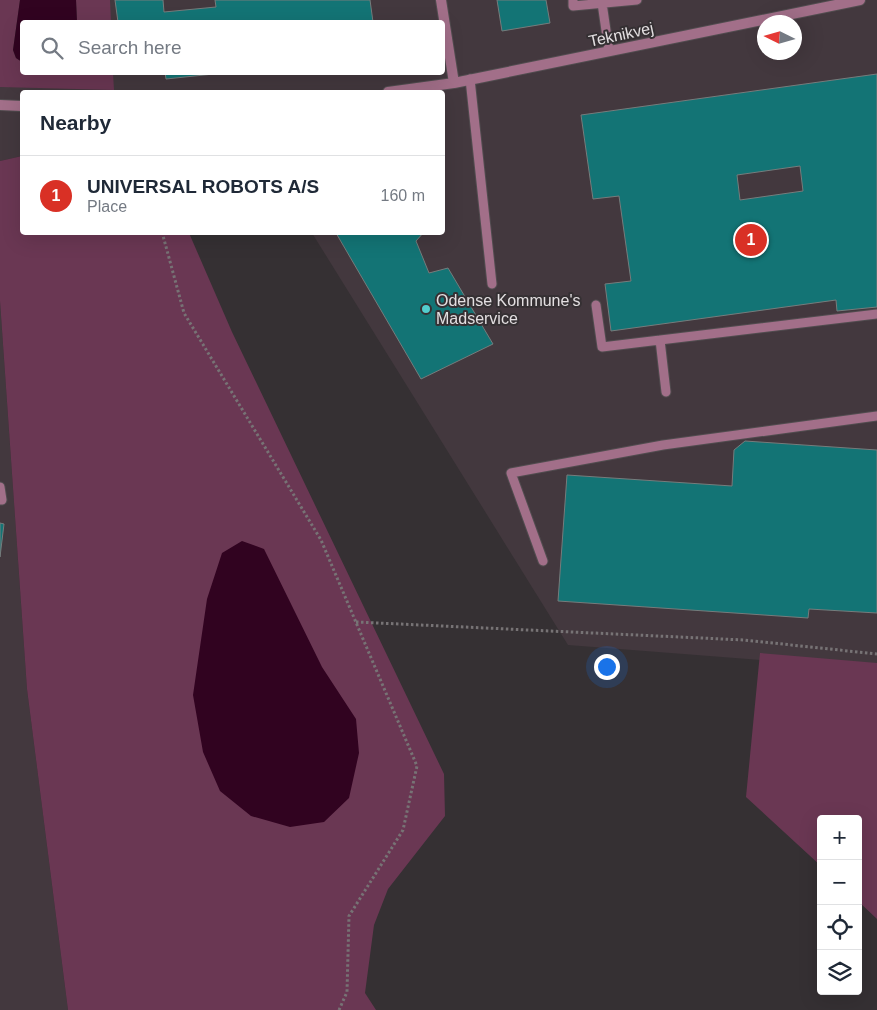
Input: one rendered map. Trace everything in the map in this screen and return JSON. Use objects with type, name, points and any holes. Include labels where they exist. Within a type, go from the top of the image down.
[{"type":"street","points":[[441,0],[444,20]]},
{"type":"street","name":"Teknikvej","points":[[403,90],[454,83],[860,0]]},
{"type":"street","points":[[445,26],[454,83]]},
{"type":"street","points":[[0,105],[20,106]]},
{"type":"lane","points":[[573,0],[573,6],[637,0]]},
{"type":"lane","points":[[602,4],[609,51]]},
{"type":"lane","points":[[470,79],[492,284]]},
{"type":"lane","points":[[596,305],[602,347],[877,314]]},
{"type":"lane","points":[[660,340],[666,392]]},
{"type":"lane","points":[[543,561],[511,473],[663,445],[877,416]]},
{"type":"lane","points":[[0,487],[2,500],[0,500]]},
{"type":"path","points":[[163,235],[184,313],[321,540],[417,766],[403,830],[349,916],[347,992],[339,1010]]},
{"type":"path","points":[[356,622],[744,640],[877,654]]},
{"type":"shaded area","points":[[0,0],[877,0],[877,669],[568,645],[313,235],[445,235],[445,90],[20,90],[20,156],[0,161]]},
{"type":"shaded area","points":[[0,0],[20,0],[13,50],[16,58],[20,61],[20,75],[113,75],[114,90],[0,87]]},
{"type":"shaded area","points":[[20,0],[76,0],[77,20],[20,20],[20,61],[16,58],[13,50]]},
{"type":"shaded area","points":[[76,0],[110,0],[111,20],[77,20]]},
{"type":"shaded area","points":[[20,156],[20,235],[190,235],[232,332],[444,774],[445,816],[388,889],[374,925],[365,993],[376,1010],[68,1010],[27,689],[0,301],[0,161]]},
{"type":"shaded area","points":[[0,301],[27,689],[68,1010],[0,1010]]},
{"type":"shaded area","points":[[242,541],[264,549],[322,667],[356,719],[359,753],[349,798],[324,822],[290,827],[251,816],[220,791],[203,752],[193,695],[207,599],[222,553]]},
{"type":"shaded area","points":[[760,653],[877,663],[877,919],[862,905],[862,815],[817,815],[817,862],[746,797]]},
{"type":"building","points":[[115,0],[163,0],[164,12],[216,7],[215,0],[370,0],[373,20],[118,20]]},
{"type":"building","points":[[497,0],[546,0],[550,23],[502,31]]},
{"type":"building","points":[[877,74],[877,307],[837,311],[836,300],[611,331],[605,284],[631,281],[619,196],[593,199],[581,115]],"holes":[[[800,166],[803,191],[740,200],[737,175]]]},
{"type":"building","points":[[165,75],[204,75],[166,79]]},
{"type":"building","name":"Odense Kommune's Madservice","points":[[337,235],[421,235],[416,241],[429,273],[448,268],[493,344],[421,379]]},
{"type":"building","points":[[745,441],[877,450],[877,613],[809,609],[808,618],[558,601],[567,475],[732,486],[734,450]]},
{"type":"building","points":[[0,523],[4,524],[0,557]]},
{"type":"place","name":"UNIVERSAL ROBOTS A/S","points":[[751,240]]},
{"type":"place","name":"Odense Kommune's Madservice","points":[[426,309]]}]
